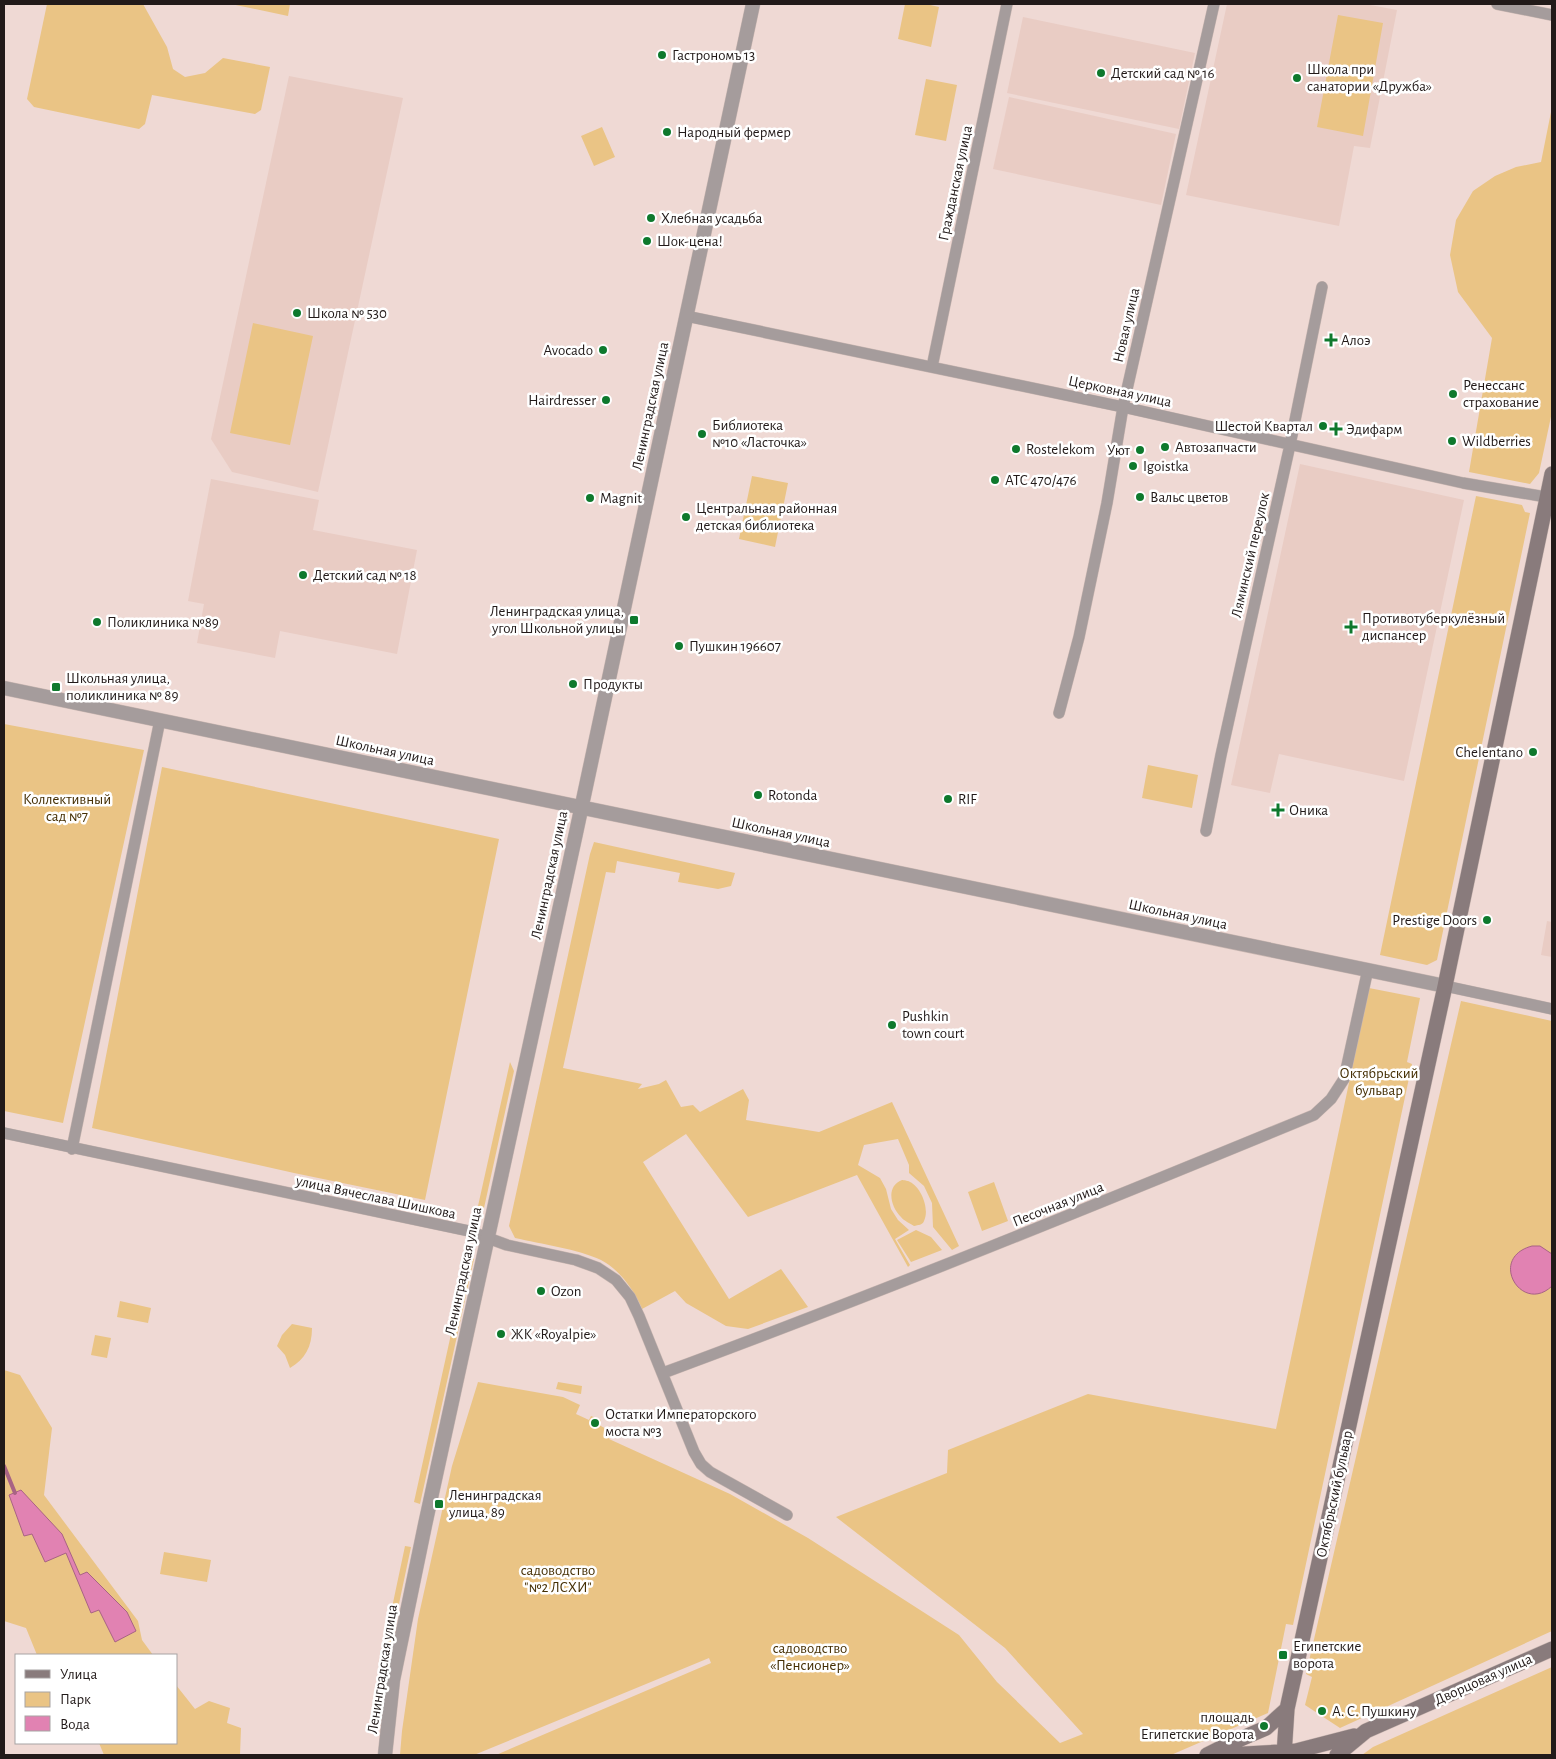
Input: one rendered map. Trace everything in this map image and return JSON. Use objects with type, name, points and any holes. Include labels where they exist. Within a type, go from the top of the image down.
[{"type":"main road","name":"Октябрьский бульвар","points":[[1284,1754],[1287,1709],[1550,498],[1552,474]]},
{"type":"main road","name":"Дворцовая улица","points":[[1360,1734],[1552,1649]]},
{"type":"main road","points":[[1208,1755],[1266,1728],[1287,1709]]},
{"type":"main road","points":[[1227,1755],[1284,1754],[1360,1734]]},
{"type":"main road","points":[[1337,1755],[1360,1734]]},
{"type":"street","name":"Ленинградская улица","points":[[385,1755],[393,1680],[753,4]]},
{"type":"street","name":"Гражданская улица","points":[[932,368],[1007,4]]},
{"type":"street","name":"Новая улица","points":[[1059,713],[1078,637],[1107,503],[1123,407],[1214,4]]},
{"type":"street","points":[[1497,4],[1552,15]]},
{"type":"street","name":"Ляминский переулок","points":[[1206,831],[1221,755],[1290,445],[1322,287]]},
{"type":"street","name":"Церковная улица","points":[[686,316],[932,368],[950,370],[1464,482],[1550,498]]},
{"type":"street","name":"Школьная улица","points":[[4,688],[1552,1009]]},
{"type":"street","points":[[72,1148],[160,720]]},
{"type":"street","name":"Песочная улица","points":[[663,1373],[951,1263],[1314,1114],[1332,1099],[1344,1079],[1368,970]]},
{"type":"street","name":"улица Вячеслава Шишкова","points":[[4,1133],[469,1231],[513,1247],[576,1260],[598,1268],[616,1280],[630,1297],[663,1373],[687,1437],[701,1464],[710,1472],[787,1516]]},
{"type":"shaded area","name":"Школа при санатории «Дружба»","points":[[1227,4],[1365,4],[1397,10],[1370,148],[1354,146],[1339,226],[1186,195]]},
{"type":"shaded area","name":"Детский сад № 16","points":[[1023,17],[1195,53],[1179,129],[1007,93]]},
{"type":"shaded area","name":"Школа № 530","points":[[289,76],[403,98],[318,492],[232,472],[211,439]]},
{"type":"shaded area","points":[[1009,97],[1176,134],[1161,205],[993,169]]},
{"type":"shaded area","name":"Противотуберкулёзный диспансер","points":[[1300,464],[1464,500],[1404,781],[1279,754],[1270,793],[1231,785]]},
{"type":"shaded area","name":"Детский сад № 18","points":[[211,479],[319,500],[313,530],[417,550],[397,654],[280,631],[275,658],[197,643],[204,604],[188,601]]},
{"type":"shaded area","points":[[1547,921],[1552,922],[1552,957],[1541,955]]},
{"type":"green space","points":[[47,4],[143,4],[167,47],[173,69],[185,77],[205,73],[223,58],[270,67],[261,110],[255,114],[152,95],[145,124],[139,129],[34,107],[27,99]]},
{"type":"green space","points":[[231,4],[290,4],[288,16]]},
{"type":"green space","points":[[905,4],[926,4],[939,7],[931,47],[898,39]]},
{"type":"green space","points":[[1338,15],[1383,23],[1363,136],[1317,127]]},
{"type":"green space","points":[[926,79],[957,85],[946,141],[915,135]]},
{"type":"green space","points":[[1552,107],[1552,412],[1539,473],[1530,484],[1469,472],[1492,338],[1458,292],[1450,255],[1456,220],[1473,191],[1495,176],[1516,167],[1541,162]]},
{"type":"green space","points":[[602,127],[615,157],[594,166],[581,136]]},
{"type":"green space","points":[[253,323],[313,336],[290,445],[230,433]]},
{"type":"green space","points":[[752,476],[788,483],[775,547],[739,539]]},
{"type":"green space","points":[[1476,496],[1522,505],[1525,512],[1530,513],[1437,960],[1427,965],[1380,955]]},
{"type":"green space","name":"Коллективный сад №7","points":[[4,724],[144,750],[63,1123],[4,1111]]},
{"type":"green space","points":[[1148,765],[1198,775],[1192,808],[1142,798]]},
{"type":"green space","points":[[162,767],[499,839],[425,1200],[92,1128]]},
{"type":"green space","points":[[594,842],[735,873],[731,886],[718,889],[678,882],[680,873],[617,861],[615,873],[606,872],[563,1068],[642,1084],[638,1089],[659,1084],[666,1080],[681,1107],[693,1105],[700,1112],[743,1089],[749,1100],[746,1120],[819,1132],[892,1102],[959,1246],[952,1250],[933,1227],[932,1203],[924,1186],[909,1173],[909,1165],[898,1139],[864,1145],[858,1165],[880,1178],[886,1189],[891,1209],[898,1220],[909,1230],[895,1239],[910,1265],[908,1267],[857,1175],[748,1217],[686,1134],[643,1162],[729,1299],[781,1269],[808,1307],[748,1329],[726,1326],[686,1303],[675,1291],[642,1309],[626,1281],[601,1260],[571,1250],[515,1238],[509,1226]]},
{"type":"green space","points":[[1369,988],[1420,998],[1407,1062],[1412,1064],[1293,1625],[1286,1624],[1268,1713],[1171,1755],[496,1755],[711,1663],[709,1658],[474,1755],[400,1755],[418,1619],[452,1466],[478,1382],[563,1397],[580,1405],[576,1414],[589,1420],[591,1416],[601,1420],[599,1425],[612,1432],[609,1439],[730,1494],[808,1538],[959,1635],[997,1682],[1060,1743],[1083,1734],[1005,1648],[836,1517],[947,1473],[948,1450],[1088,1394],[1276,1429]]},
{"type":"green space","points":[[1461,1001],[1552,1021],[1552,1631],[1340,1728],[1305,1705],[1312,1677],[1306,1674]]},
{"type":"green space","points":[[510,1062],[514,1071],[484,1208],[478,1206]]},
{"type":"green space","points":[[902,1180],[909,1181],[921,1193],[926,1216],[921,1224],[914,1226],[905,1221],[894,1207],[891,1197],[892,1191],[897,1183]]},
{"type":"green space","points":[[994,1182],[1008,1221],[982,1231],[968,1192]]},
{"type":"green space","points":[[916,1230],[931,1237],[942,1250],[911,1262],[897,1240]]},
{"type":"green space","points":[[468,1257],[474,1259],[420,1504],[414,1502]]},
{"type":"green space","points":[[120,1301],[151,1308],[148,1323],[117,1317]]},
{"type":"green space","points":[[292,1324],[312,1328],[311,1341],[307,1352],[300,1361],[290,1368],[285,1355],[277,1346],[282,1335]]},
{"type":"green space","points":[[95,1335],[111,1338],[107,1358],[91,1355]]},
{"type":"green space","points":[[4,1370],[20,1375],[52,1428],[44,1495],[138,1621],[142,1640],[152,1654],[37,1654],[26,1628],[4,1621]]},
{"type":"green space","points":[[558,1382],[582,1386],[581,1394],[556,1389]]},
{"type":"green space","points":[[405,1546],[411,1547],[385,1670],[377,1724],[370,1723],[379,1669]]},
{"type":"green space","points":[[164,1552],[211,1560],[207,1582],[160,1574]]},
{"type":"green space","points":[[1552,1667],[1552,1755],[1362,1755],[1373,1747]]},
{"type":"green space","points":[[178,1688],[195,1709],[209,1701],[230,1708],[227,1723],[241,1728],[240,1755],[104,1755],[99,1744],[178,1744]]},
{"type":"water","points":[[1532,1246],[1540,1246],[1552,1254],[1552,1286],[1541,1293],[1530,1294],[1521,1289],[1514,1281],[1511,1272],[1512,1261],[1519,1252]]},
{"type":"water","points":[[21,1490],[62,1534],[80,1575],[87,1572],[127,1612],[136,1631],[115,1642],[99,1610],[91,1613],[66,1553],[45,1562],[32,1534],[24,1536],[9,1495]]},
{"type":"waterway","points":[[4,1466],[15,1493]]},
{"type":"place","name":"Гастрономъ 13","points":[[662,55]]},
{"type":"place","name":"Детский сад № 16","points":[[1101,73]]},
{"type":"place","name":"Школа при санатории «Дружба»","points":[[1297,78]]},
{"type":"place","name":"Народный фермер","points":[[667,132]]},
{"type":"place","name":"Хлебная усадьба","points":[[651,218]]},
{"type":"place","name":"Шок-цена!","points":[[647,241]]},
{"type":"place","name":"Школа № 530","points":[[297,313]]},
{"type":"place","name":"Алоэ","points":[[1331,340]]},
{"type":"place","name":"Avocado","points":[[603,350]]},
{"type":"place","name":"Ренессанс страхование","points":[[1453,394]]},
{"type":"place","name":"Hairdresser","points":[[606,400]]},
{"type":"place","name":"Шестой Квартал","points":[[1323,426]]},
{"type":"place","name":"Эдифарм","points":[[1336,429]]},
{"type":"place","name":"Библиотека №10 «Ласточка»","points":[[702,434]]},
{"type":"place","name":"Wildberries","points":[[1452,441]]},
{"type":"place","name":"Автозапчасти","points":[[1165,447]]},
{"type":"place","name":"Rostelekom","points":[[1016,449]]},
{"type":"place","name":"Уют","points":[[1140,450]]},
{"type":"place","name":"Igoistka","points":[[1133,466]]},
{"type":"place","name":"АТС 470/476","points":[[995,480]]},
{"type":"place","name":"Вальс цветов","points":[[1140,497]]},
{"type":"place","name":"Magnit","points":[[590,498]]},
{"type":"place","name":"Центральная районная детская библиотека","points":[[686,517]]},
{"type":"place","name":"Детский сад № 18","points":[[303,575]]},
{"type":"place","name":"Ленинградская улица, угол Школьной улицы","points":[[634,620]]},
{"type":"place","name":"Поликлиника №89","points":[[97,622]]},
{"type":"place","name":"Противотуберкулёзный диспансер","points":[[1351,627]]},
{"type":"place","name":"Пушкин 196607","points":[[679,646]]},
{"type":"place","name":"Продукты","points":[[573,684]]},
{"type":"place","name":"Школьная улица, поликлиника № 89","points":[[56,687]]},
{"type":"place","name":"Chelentano","points":[[1533,752]]},
{"type":"place","name":"Rotonda","points":[[758,795]]},
{"type":"place","name":"RIF","points":[[948,799]]},
{"type":"place","name":"Оника","points":[[1278,810]]},
{"type":"place","name":"Prestige Doors","points":[[1487,920]]},
{"type":"place","name":"Pushkin town court","points":[[892,1025]]},
{"type":"place","name":"Ozon","points":[[541,1291]]},
{"type":"place","name":"ЖК «Royalpie»","points":[[501,1334]]},
{"type":"place","name":"Остатки Императорского моста №3","points":[[595,1423]]},
{"type":"place","name":"Ленинградская улица, 89","points":[[439,1504]]},
{"type":"place","name":"Египетские ворота","points":[[1283,1655]]},
{"type":"place","name":"А. С. Пушкину","points":[[1322,1711]]},
{"type":"place","name":"площадь Египетские Ворота","points":[[1264,1726]]},
{"type":"park label","name":"садоводство \"№2 ЛСХИ\"","points":[[558,1578]]},
{"type":"park label","name":"садоводство «Пенсионер»","points":[[810,1656]]}]
